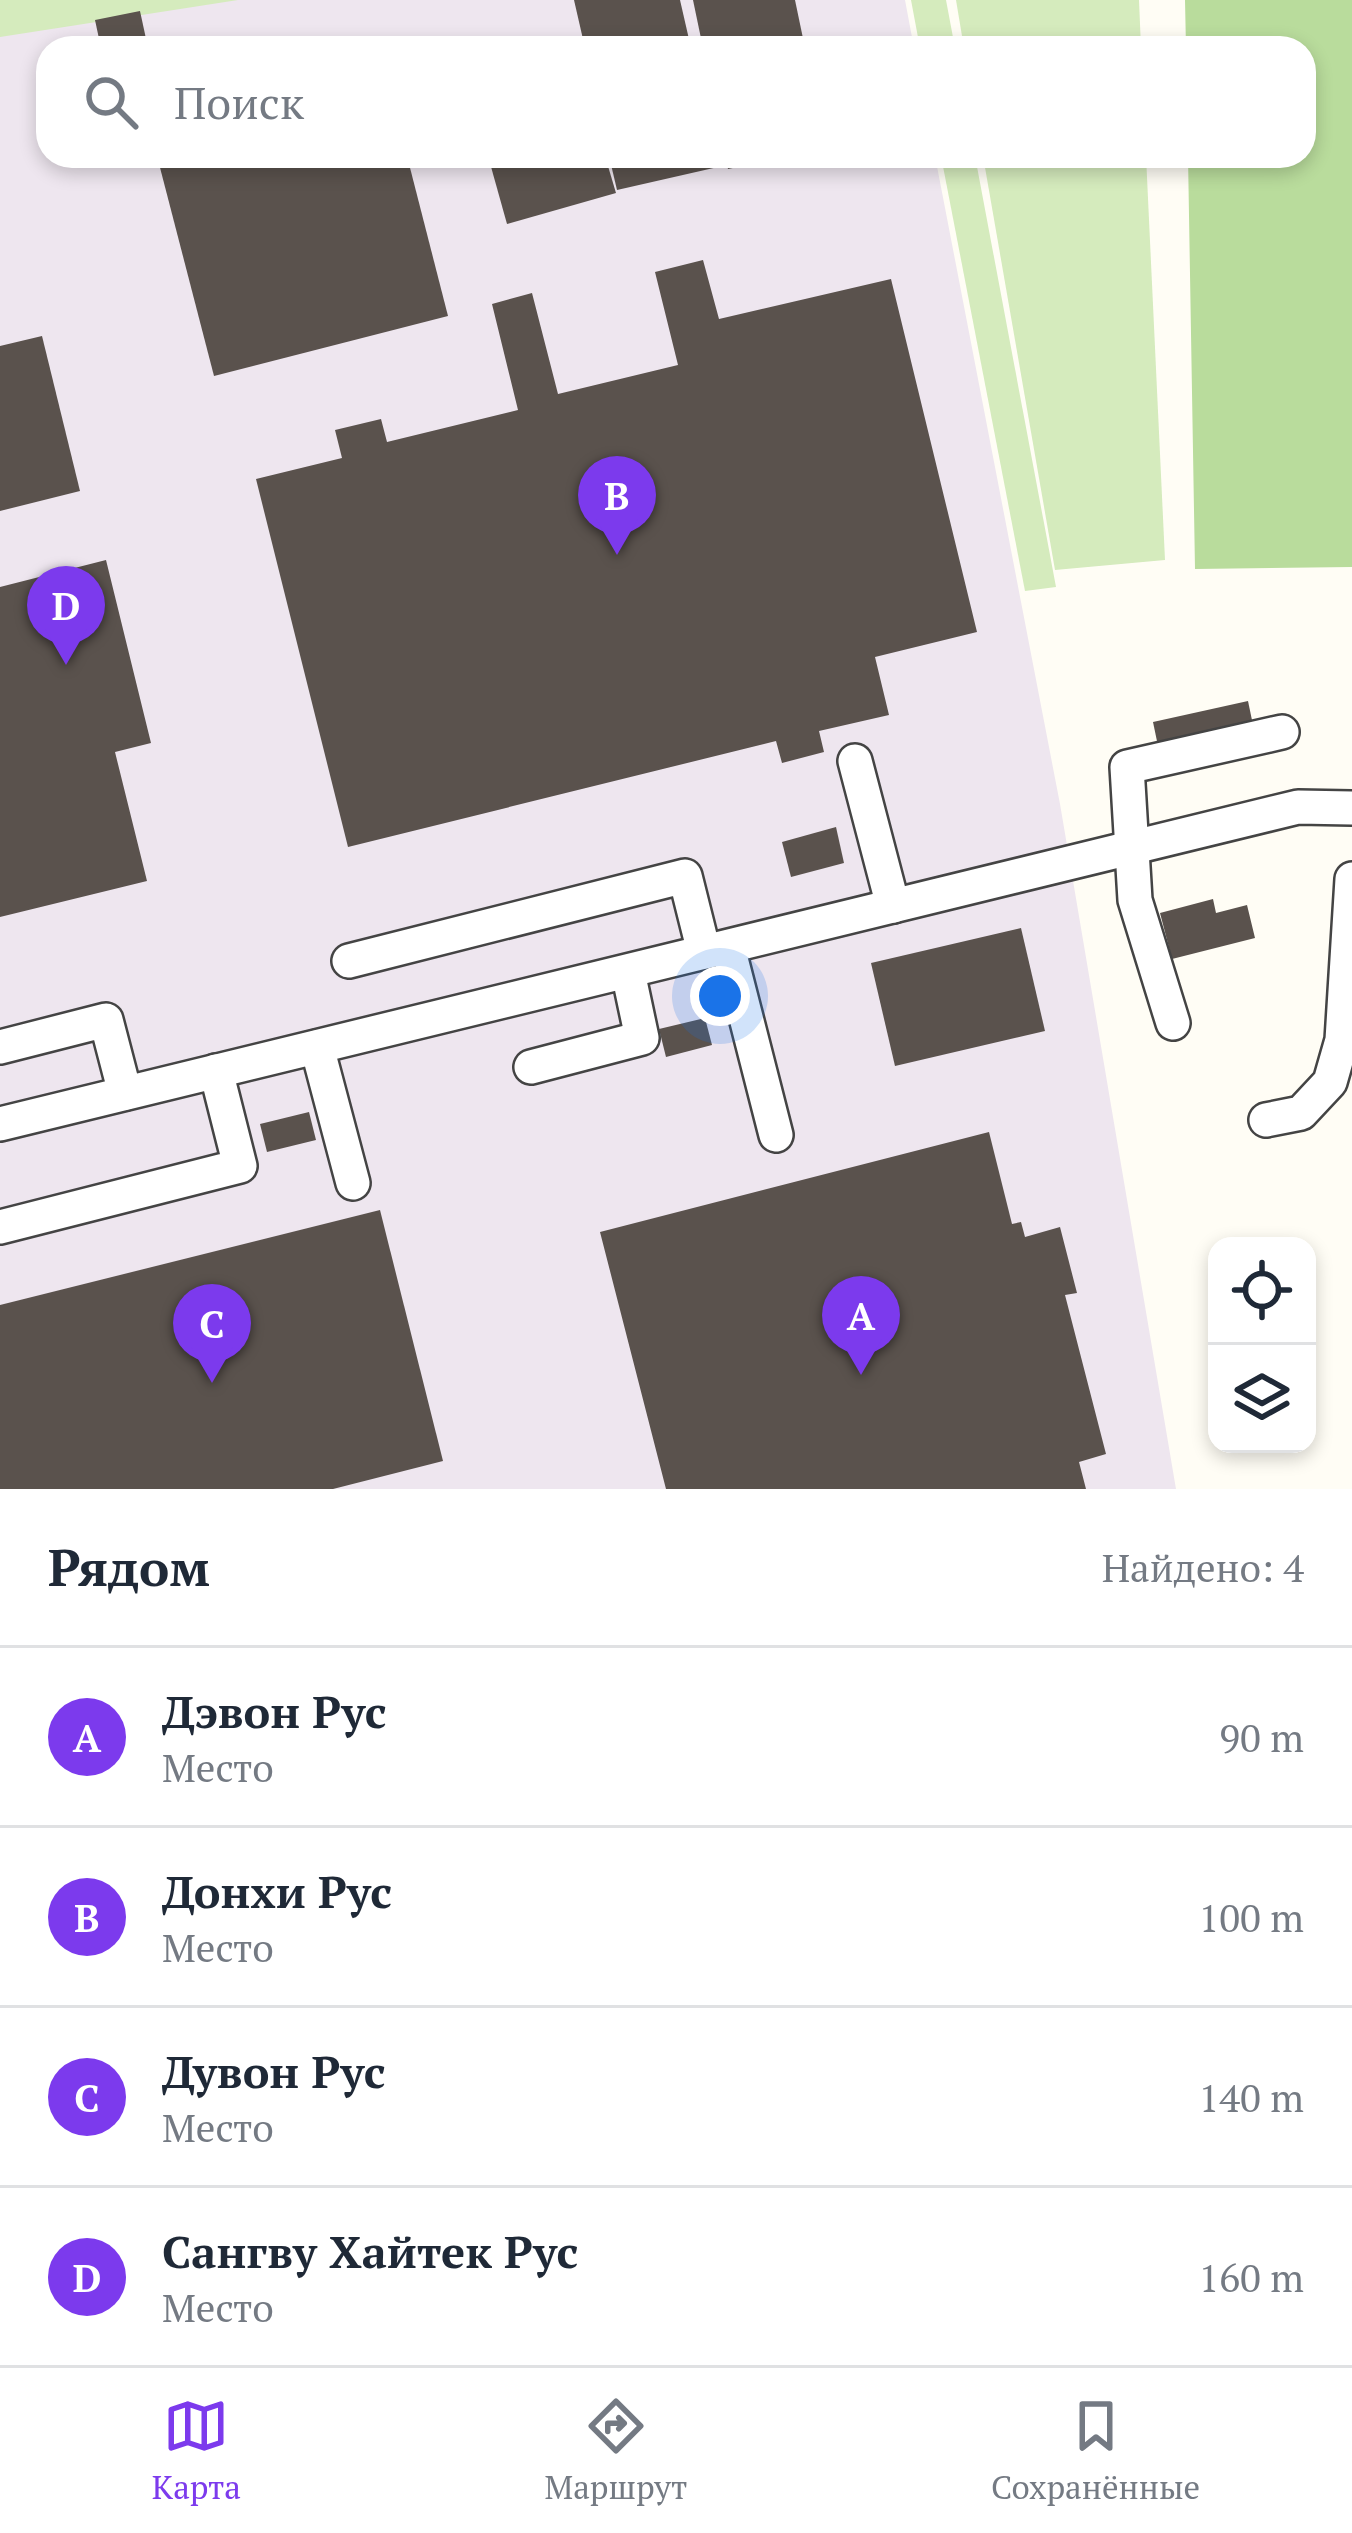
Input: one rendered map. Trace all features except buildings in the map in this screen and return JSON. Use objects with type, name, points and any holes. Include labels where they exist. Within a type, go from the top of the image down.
[{"type":"street","points":[[1173,1023],[1135,900],[1127,766],[1282,732]]},
{"type":"street","points":[[855,761],[893,906]]},
{"type":"street","points":[[0,1124],[1298,808],[1352,808]]},
{"type":"street","points":[[349,961],[685,876],[716,949],[776,1135]]},
{"type":"street","points":[[1266,1120],[1301,1113],[1330,1082],[1342,1040],[1352,879]]},
{"type":"street","points":[[531,1067],[642,1038],[628,972]]},
{"type":"street","points":[[0,1047],[106,1020],[125,1094]]},
{"type":"street","points":[[317,1047],[353,1183]]},
{"type":"street","points":[[0,1227],[240,1166],[216,1071]]},
{"type":"shaded area","points":[[215,0],[905,0],[912,36],[36,36],[36,168],[937,168],[1060,804],[1176,1489],[0,1489],[0,33]]},
{"type":"green space","points":[[0,0],[238,0],[0,37]]},
{"type":"green space","points":[[911,0],[946,0],[953,36],[918,36]]},
{"type":"green space","points":[[956,0],[1139,0],[1140,36],[962,36]]},
{"type":"green space","points":[[1185,0],[1352,0],[1352,567],[1195,569],[1188,168],[1316,168],[1316,36],[1186,36]]},
{"type":"green space","points":[[943,168],[977,168],[1056,587],[1025,591]]},
{"type":"green space","points":[[985,168],[1147,168],[1165,560],[1055,570]]},
{"type":"place","name":"Донхи Рус","points":[[617,555]]},
{"type":"place","name":"Сангву Хайтек Рус","points":[[66,665]]},
{"type":"place","name":"Дэвон Рус","points":[[861,1375]]},
{"type":"place","name":"Дувон Рус","points":[[212,1383]]}]
